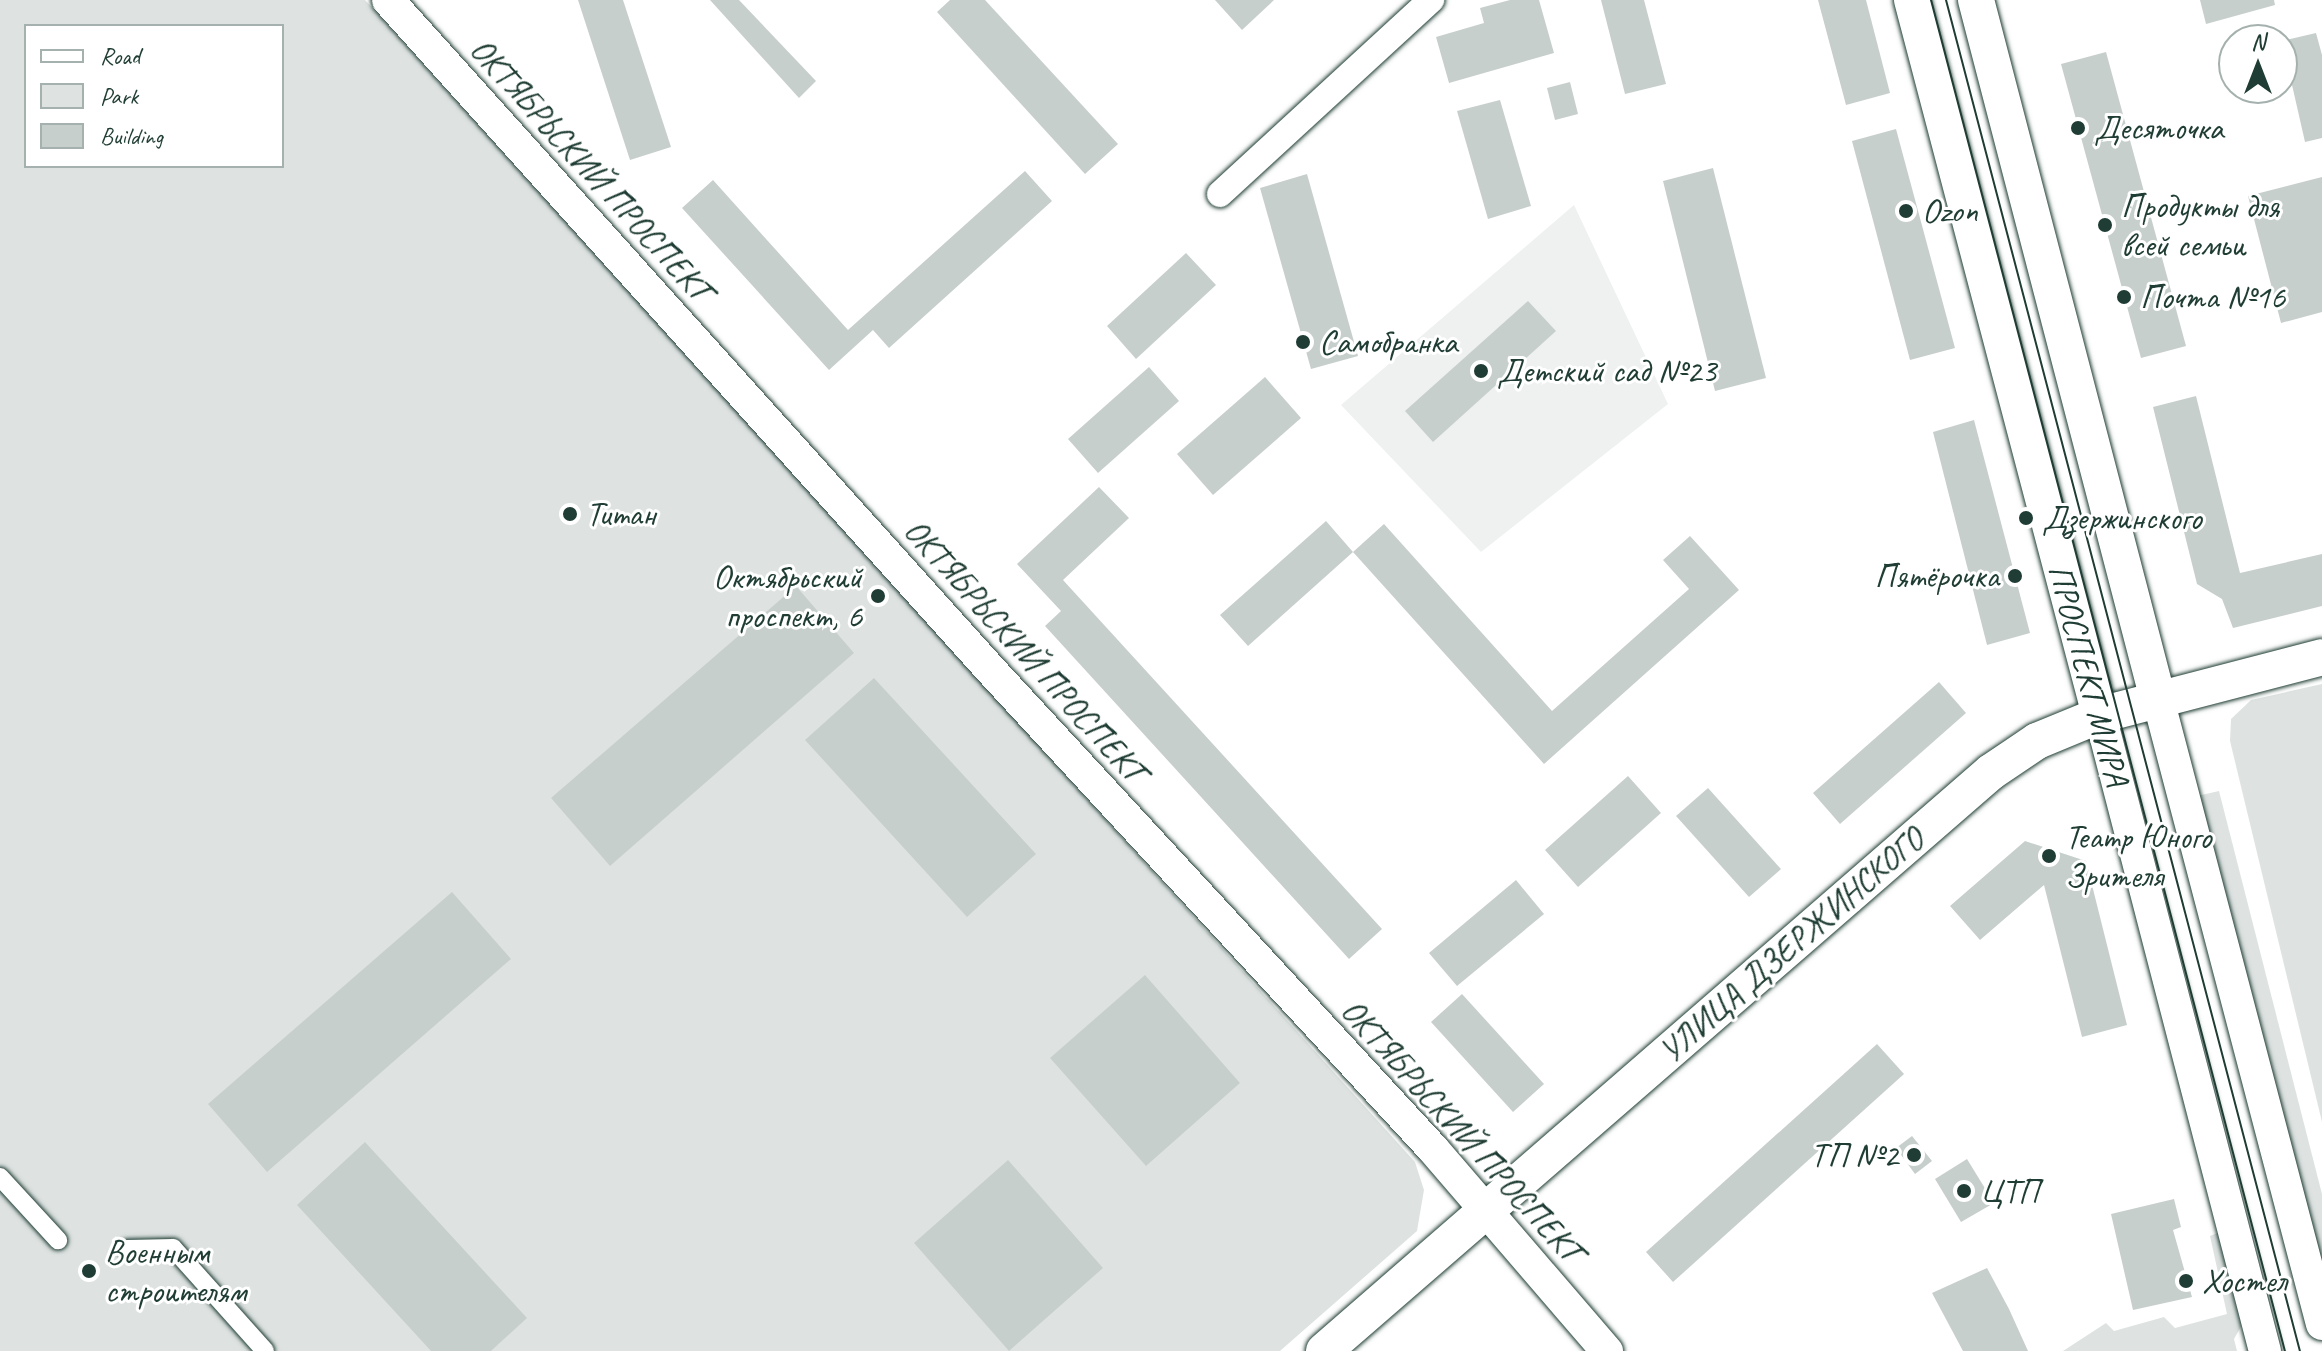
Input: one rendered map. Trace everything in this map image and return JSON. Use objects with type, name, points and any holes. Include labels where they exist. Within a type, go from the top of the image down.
[{"type":"main road","name":"ПРОСПЕКТ МИРА","points":[[1912,0],[2100,715]]},
{"type":"main road","name":"ПРОСПЕКТ МИРА","points":[[1976,0],[2158,699]]},
{"type":"main road","name":"УЛИЦА ДЗЕРЖИНСКОГО","points":[[1324,1351],[1991,772],[2037,741],[2100,715],[2322,657]]},
{"type":"street","name":"ОКТЯБРЬСКИЙ ПРОСПЕКТ","points":[[388,0],[968,645],[1486,1210],[1607,1351]]},
{"type":"street","points":[[1220,194],[1431,0]]},
{"type":"street","name":"ПРОСПЕКТ МИРА","points":[[2158,699],[2322,1324]]},
{"type":"street","name":"ПРОСПЕКТ МИРА","points":[[2100,715],[2265,1351]]},
{"type":"street","points":[[0,1177],[58,1240]]},
{"type":"street","points":[[127,1249],[173,1248],[265,1351]]},
{"type":"shaded area","points":[[1574,205],[1668,404],[1481,552],[1341,405]]},
{"type":"green space","points":[[0,0],[365,0],[1415,1162],[1424,1190],[1417,1231],[1280,1351],[0,1351]]},
{"type":"green space","points":[[2322,684],[2322,1122],[2230,741],[2231,719],[2251,700]]},
{"type":"green space","points":[[2219,791],[2322,1194],[2322,1281],[2197,796]]},
{"type":"green space","points":[[2220,1232],[2244,1321],[2234,1339],[2237,1351],[2063,1351],[2106,1323],[2114,1331],[2164,1317],[2175,1328],[2227,1314],[2210,1236]]},
{"type":"building","points":[[578,0],[623,0],[671,147],[630,160]]},
{"type":"building","points":[[710,0],[739,0],[816,81],[799,98]]},
{"type":"building","points":[[950,0],[985,0],[1118,144],[1085,174],[937,12]]},
{"type":"building","points":[[1215,0],[1274,0],[1242,30]]},
{"type":"building","points":[[1510,0],[1539,0],[1554,53],[1449,83],[1436,37],[1484,23],[1480,8]]},
{"type":"building","points":[[1601,0],[1644,0],[1666,84],[1625,94]]},
{"type":"building","points":[[1818,0],[1866,0],[1890,93],[1846,105]]},
{"type":"building","points":[[2200,0],[2274,0],[2275,5],[2206,24]]},
{"type":"building","points":[[2316,33],[2322,55],[2322,138],[2305,142],[2296,104],[2298,37]]},
{"type":"building","points":[[2106,52],[2186,346],[2141,358],[2061,64]]},
{"type":"building","points":[[1570,82],[1578,114],[1555,120],[1547,88]]},
{"type":"building","points":[[1500,100],[1531,206],[1488,219],[1457,111]]},
{"type":"building","points":[[1896,129],[1955,348],[1910,360],[1852,141]]},
{"type":"building","points":[[1713,168],[1766,378],[1715,391],[1663,181]]},
{"type":"building","points":[[1025,171],[1052,201],[889,348],[873,330],[829,370],[682,208],[713,180],[848,330]]},
{"type":"building","points":[[1307,174],[1358,356],[1311,369],[1260,188]]},
{"type":"building","points":[[2322,177],[2322,312],[2281,323],[2248,196]]},
{"type":"building","points":[[1186,253],[1216,285],[1136,359],[1107,326]]},
{"type":"building","name":"Детский сад №23","points":[[1528,301],[1556,331],[1433,442],[1405,411]]},
{"type":"building","points":[[1149,367],[1179,401],[1098,473],[1068,439]]},
{"type":"building","points":[[1265,377],[1301,418],[1213,495],[1177,454]]},
{"type":"building","points":[[2196,396],[2240,573],[2322,554],[2322,606],[2233,628],[2222,599],[2197,584],[2153,407]]},
{"type":"building","points":[[1974,420],[2030,633],[1987,645],[1933,432]]},
{"type":"building","points":[[1099,487],[1129,518],[1063,580],[1382,929],[1349,959],[1045,626],[1061,611],[1017,564]]},
{"type":"building","points":[[1326,521],[1353,552],[1248,646],[1220,615]]},
{"type":"building","points":[[1384,524],[1552,711],[1689,589],[1663,560],[1690,536],[1739,590],[1544,764],[1353,552]]},
{"type":"building","points":[[796,586],[854,653],[610,866],[551,798]]},
{"type":"building","points":[[874,678],[1036,854],[967,917],[805,740]]},
{"type":"building","points":[[1939,682],[1966,713],[1840,824],[1813,793]]},
{"type":"building","points":[[1628,776],[1661,813],[1578,887],[1545,850]]},
{"type":"building","points":[[1708,788],[1781,869],[1749,897],[1676,816]]},
{"type":"building","points":[[2025,841],[2086,861],[2127,1025],[2082,1037],[2044,885],[1980,940],[1950,906]]},
{"type":"building","points":[[1516,880],[1544,914],[1457,986],[1429,953]]},
{"type":"building","points":[[452,892],[511,959],[267,1172],[208,1104]]},
{"type":"building","points":[[1145,975],[1240,1083],[1146,1166],[1050,1058]]},
{"type":"building","points":[[1462,994],[1544,1084],[1513,1112],[1431,1022]]},
{"type":"building","points":[[1877,1044],[1904,1074],[1673,1282],[1646,1252]]},
{"type":"building","name":"ТП №2","points":[[1912,1136],[1932,1161],[1915,1174],[1896,1148]]},
{"type":"building","points":[[365,1142],[527,1318],[491,1351],[431,1351],[297,1205]]},
{"type":"building","name":"ЦТП","points":[[1967,1159],[1994,1203],[1961,1222],[1935,1179]]},
{"type":"building","points":[[1008,1160],[1103,1268],[1009,1351],[914,1243]]},
{"type":"building","points":[[2174,1199],[2181,1227],[2173,1230],[2192,1297],[2133,1310],[2111,1214]]},
{"type":"building","points":[[1987,1268],[2028,1351],[1963,1351],[1932,1293]]},
{"type":"tram line","points":[[1931,0],[2285,1351]]},
{"type":"tram line","points":[[1946,0],[2300,1351]]},
{"type":"place","name":"Десяточка","points":[[2078,128]]},
{"type":"place","name":"Ozon","points":[[1906,211]]},
{"type":"place","name":"Продукты для всей семьи","points":[[2105,225]]},
{"type":"place","name":"Почта №16","points":[[2124,297]]},
{"type":"place","name":"Самобранка","points":[[1303,342]]},
{"type":"place","name":"Детский сад №23","points":[[1481,371]]},
{"type":"place","name":"Титан","points":[[570,514]]},
{"type":"place","name":"Дзержинского","points":[[2026,518]]},
{"type":"place","name":"Пятёрочка","points":[[2015,576]]},
{"type":"place","name":"Октябрьский проспект, 6","points":[[878,596]]},
{"type":"place","name":"Театр Юного Зрителя","points":[[2049,856]]},
{"type":"place","name":"ТП №2","points":[[1914,1155]]},
{"type":"place","name":"ЦТП","points":[[1964,1191]]},
{"type":"place","name":"Военным строителям","points":[[89,1271]]},
{"type":"place","name":"Хостел","points":[[2186,1281]]}]
